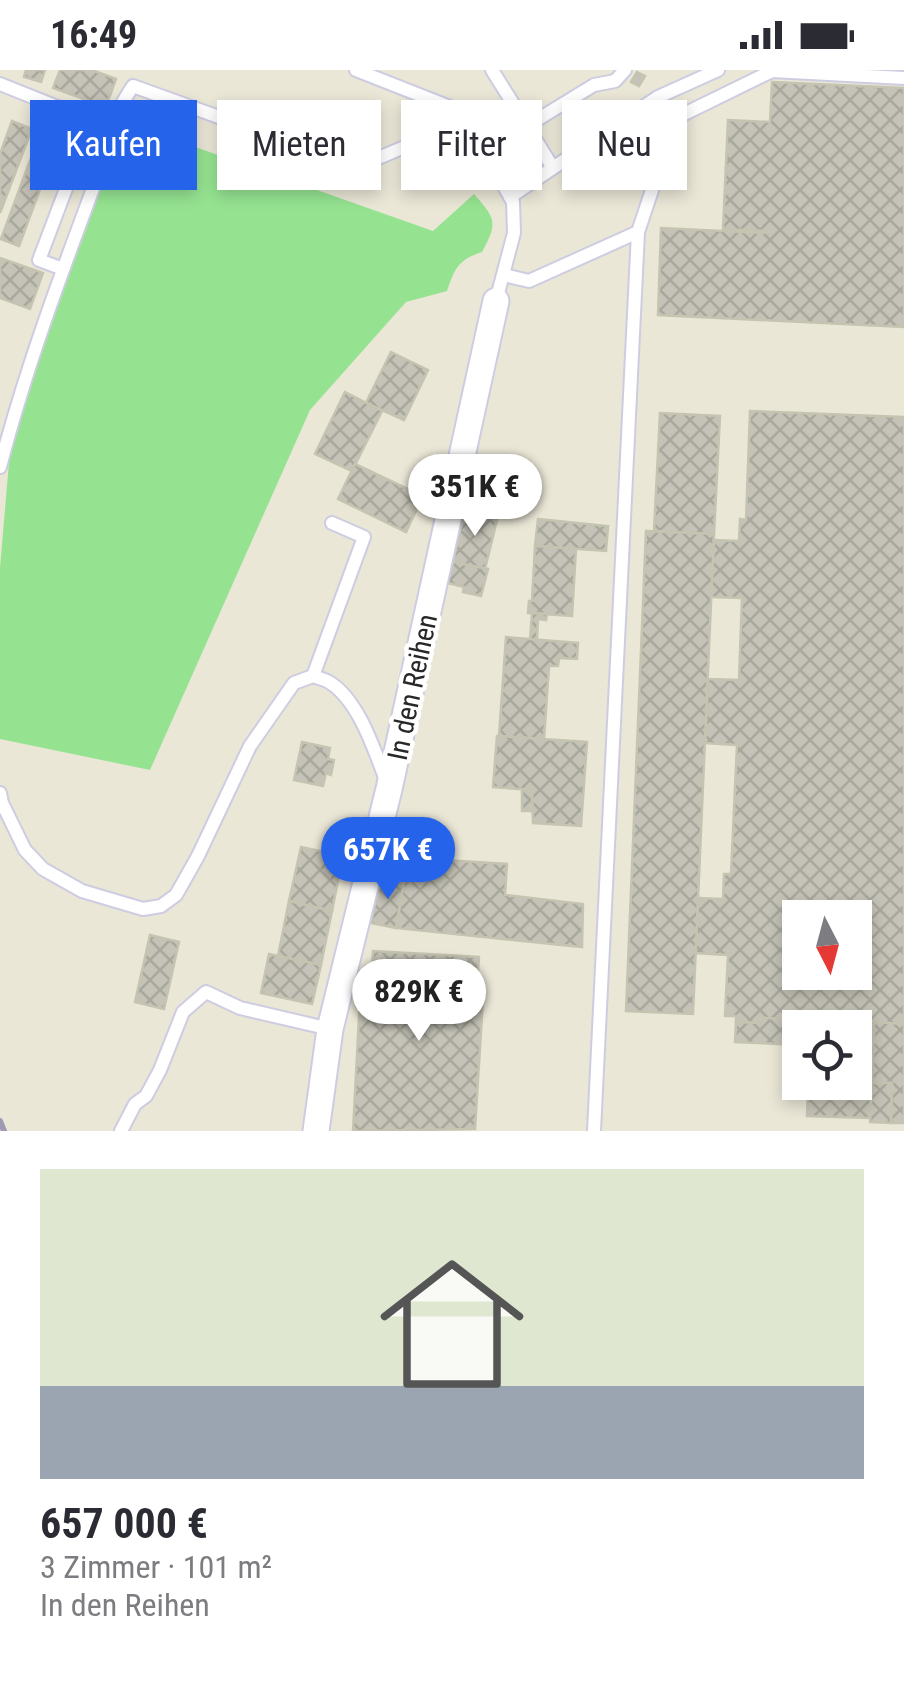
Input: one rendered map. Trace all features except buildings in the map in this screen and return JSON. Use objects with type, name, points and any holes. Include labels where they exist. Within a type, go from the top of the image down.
[{"type":"street","name":"In den Reihen","points":[[316,1131],[330,1029],[389,789],[496,301]]},
{"type":"lane","points":[[356,70],[450,107],[472,149],[514,202],[514,233],[496,301]]},
{"type":"lane","points":[[492,70],[511,100]]},
{"type":"lane","points":[[542,117],[594,85],[615,81],[625,70]]},
{"type":"lane","points":[[510,196],[658,98],[718,70]]},
{"type":"lane","points":[[594,1131],[638,232],[676,118],[772,70],[904,78]]},
{"type":"lane","points":[[0,84],[41,100]]},
{"type":"lane","points":[[124,100],[133,86],[171,100]]},
{"type":"lane","points":[[197,109],[357,168],[401,148]]},
{"type":"lane","points":[[542,150],[553,168]]},
{"type":"lane","points":[[63,269],[39,260],[66,190]]},
{"type":"lane","points":[[0,468],[18,398],[92,190]]},
{"type":"lane","points":[[504,275],[529,282],[638,232]]},
{"type":"lane","points":[[313,676],[364,537],[332,522]]},
{"type":"lane","points":[[0,793],[25,850],[43,869],[82,891],[146,910],[176,895],[250,746],[294,684],[313,676],[330,682],[351,704],[372,743],[389,789]]},
{"type":"lane","points":[[121,1131],[160,1070],[184,1012],[206,992],[240,1008],[330,1029]]},
{"type":"green space","points":[[197,148],[217,155],[217,190],[317,190],[433,231],[474,194],[492,221],[491,234],[482,252],[458,266],[447,291],[406,302],[310,410],[150,770],[0,739],[0,568],[9,462],[29,378],[97,190],[197,190]]},
{"type":"railway","points":[[0,1121],[4,1131]]}]
